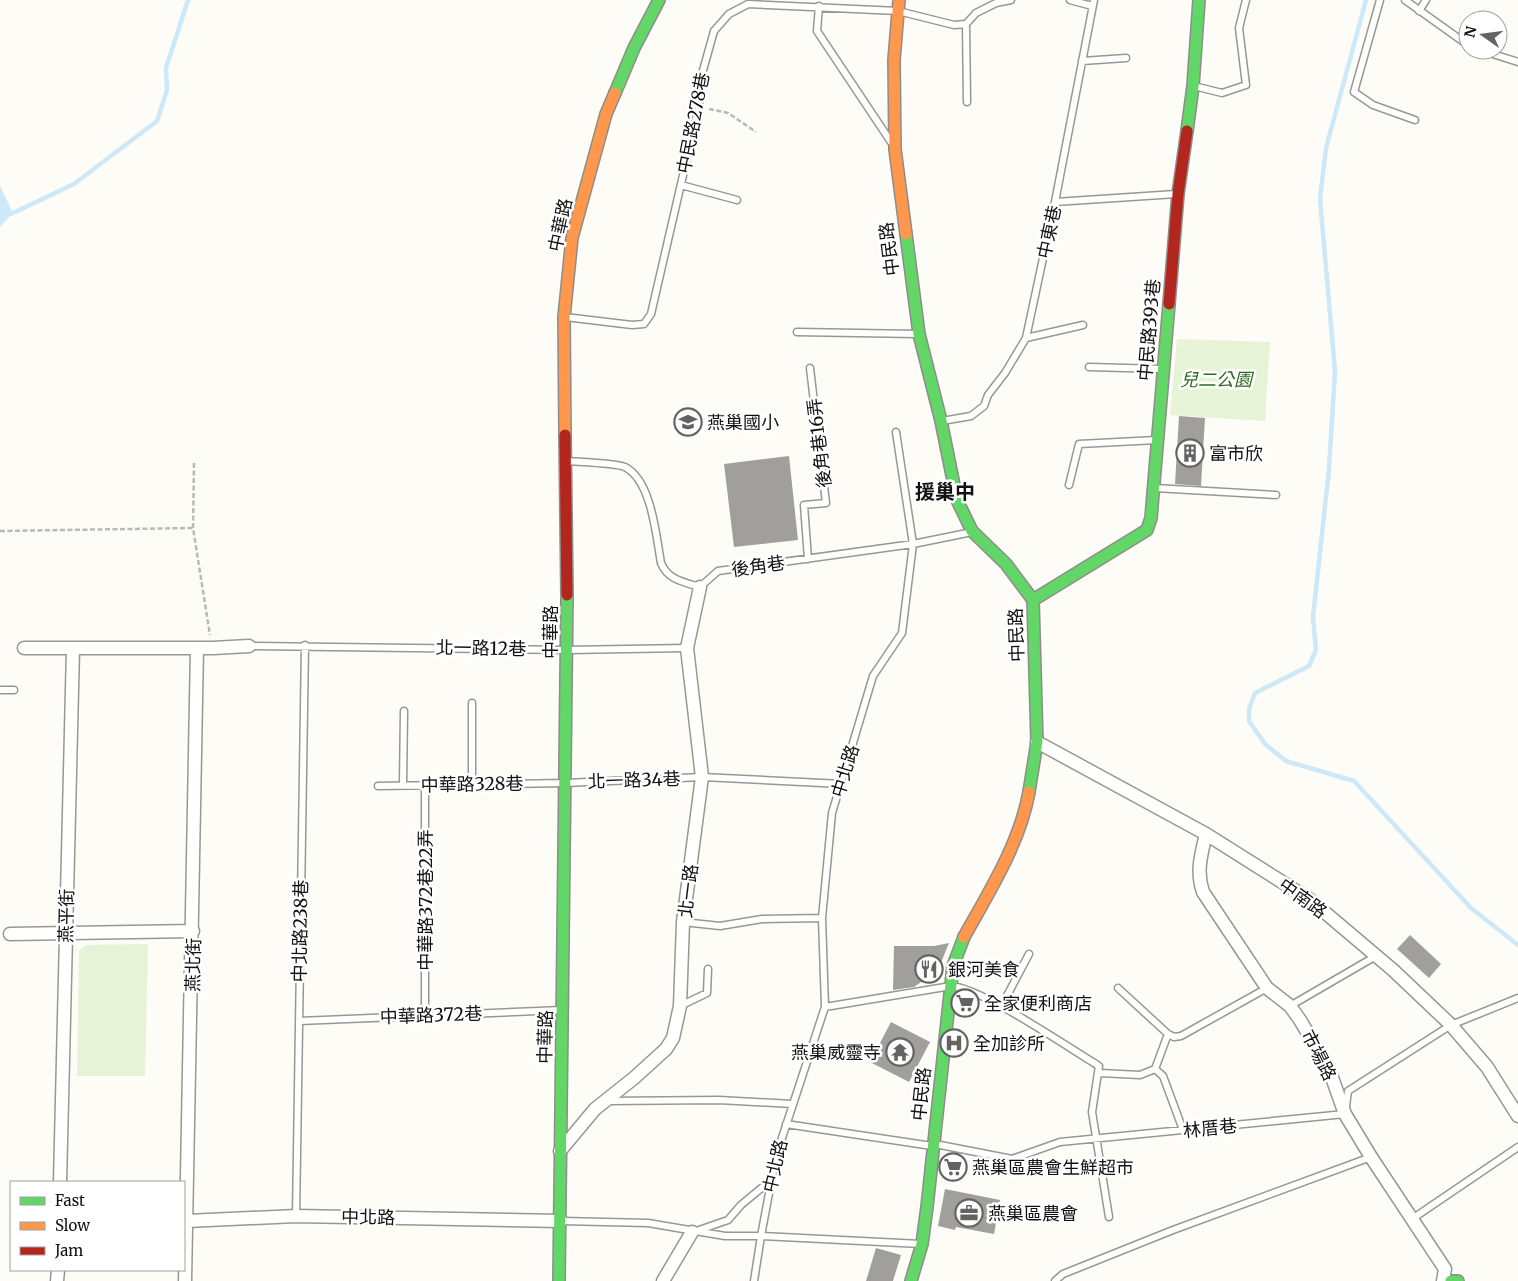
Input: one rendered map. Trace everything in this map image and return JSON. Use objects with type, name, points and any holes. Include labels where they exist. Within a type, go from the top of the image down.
[{"type":"street","name":"中華路","points":[[559,1281],[568,650],[564,317],[572,238],[606,114],[634,48],[659,0]]},
{"type":"street","name":"中民路393巷","points":[[1033,600],[1147,530],[1152,518],[1178,194],[1193,86],[1199,0]]},
{"type":"street","name":"中民路","points":[[898,5],[894,60],[895,149],[914,310],[941,422],[957,500],[972,531],[1006,564],[1033,600],[1037,742],[1025,813],[995,880],[960,945],[953,966],[922,1244],[911,1281]]},
{"type":"street","name":"北一路","points":[[560,1151],[595,1109],[666,1049],[673,1038],[680,1006],[684,922],[702,777],[687,648],[700,587]]},
{"type":"street","points":[[24,648],[213,648],[249,646]]},
{"type":"street","name":"燕北街","points":[[185,1281],[197,648]]},
{"type":"street","name":"燕平街","points":[[60,1181],[73,649]]},
{"type":"street","name":"中南路","points":[[1037,742],[1206,834],[1309,899],[1376,956],[1451,1025],[1487,1067],[1518,1116]]},
{"type":"street","name":"市場路","points":[[1206,834],[1199,861],[1200,881],[1203,892],[1267,988],[1290,1006],[1300,1020],[1329,1069],[1345,1114],[1371,1158],[1445,1269],[1443,1281]]},
{"type":"street","points":[[10,934],[66,935],[193,932]]},
{"type":"street","name":"中北路","points":[[187,1221],[296,1216],[561,1221]]},
{"type":"street","points":[[663,1281],[692,1232]]},
{"type":"street","points":[[1451,1281],[1458,1281]]},
{"type":"lane","points":[[967,102],[966,24],[976,14],[996,3],[1011,0]]},
{"type":"lane","points":[[1070,0],[1093,3]]},
{"type":"lane","points":[[1193,86],[1222,93],[1246,85],[1239,28],[1246,0]]},
{"type":"lane","points":[[1380,0],[1354,92],[1373,105],[1415,120]]},
{"type":"lane","points":[[1405,0],[1458,38]]},
{"type":"lane","points":[[1419,11],[1426,0]]},
{"type":"lane","name":"中東巷","points":[[941,422],[971,416],[984,406],[988,395],[1005,373],[1026,338],[1055,202],[1093,3]]},
{"type":"lane","name":"中民路278巷","points":[[564,317],[632,325],[644,324],[651,314],[699,106],[702,74],[714,30],[729,14],[748,4],[819,6],[898,5],[954,25],[966,24]]},
{"type":"lane","points":[[819,6],[817,31],[895,149]]},
{"type":"lane","points":[[1082,61],[1126,58]]},
{"type":"lane","points":[[681,185],[737,200]]},
{"type":"lane","points":[[1055,202],[1178,194]]},
{"type":"lane","points":[[1026,338],[1083,325]]},
{"type":"lane","points":[[796,332],[919,334]]},
{"type":"lane","points":[[1089,367],[1163,369]]},
{"type":"lane","name":"後角巷16弄","points":[[808,559],[804,505],[826,503],[810,368]]},
{"type":"lane","name":"中北路","points":[[561,1221],[648,1223],[692,1232],[725,1236],[761,1236],[770,1181],[792,1104],[825,1007],[822,918],[832,813],[873,676],[902,633],[913,544],[896,432]]},
{"type":"lane","points":[[1069,485],[1079,444],[1157,440]]},
{"type":"lane","points":[[566,461],[625,467],[648,495],[661,563],[665,572],[674,578],[700,587]]},
{"type":"lane","points":[[1153,488],[1276,496]]},
{"type":"lane","name":"後角巷","points":[[700,587],[718,571],[913,544],[972,531]]},
{"type":"lane","name":"北一路12巷","points":[[249,646],[305,645],[568,650],[687,648]]},
{"type":"lane","name":"中北路238巷","points":[[296,1216],[305,645]]},
{"type":"lane","points":[[0,690],[14,690]]},
{"type":"lane","points":[[472,703],[472,784]]},
{"type":"lane","points":[[403,785],[404,711]]},
{"type":"lane","name":"北一路34巷","points":[[566,783],[702,777],[842,784]]},
{"type":"lane","name":"中華路328巷","points":[[378,786],[566,783]]},
{"type":"lane","name":"中華路372巷22弄","points":[[424,1016],[425,785]]},
{"type":"lane","points":[[684,922],[720,926],[762,919],[822,918]]},
{"type":"lane","points":[[1001,1007],[1029,954]]},
{"type":"lane","points":[[1290,1006],[1376,956]]},
{"type":"lane","points":[[680,1006],[707,993],[708,969]]},
{"type":"lane","points":[[825,1007],[960,986],[1001,1007],[1099,1066],[1100,1073],[1092,1112],[1108,1217]]},
{"type":"lane","points":[[1118,988],[1168,1034],[1174,1037],[1181,1036],[1267,988]]},
{"type":"lane","points":[[1345,1114],[1348,1091],[1451,1025],[1518,998]]},
{"type":"lane","name":"中華路372巷","points":[[299,1021],[564,1010]]},
{"type":"lane","points":[[1100,1073],[1140,1075],[1155,1069],[1168,1034]]},
{"type":"lane","points":[[1155,1069],[1164,1076],[1183,1130]]},
{"type":"lane","points":[[604,1101],[719,1100],[792,1104]]},
{"type":"lane","name":"林厝巷","points":[[786,1124],[933,1145],[1012,1159],[1060,1142],[1345,1114]]},
{"type":"lane","points":[[1412,1219],[1518,1147]]},
{"type":"lane","points":[[1055,1281],[1063,1274],[1173,1230],[1371,1158]]},
{"type":"lane","points":[[692,1232],[728,1220],[741,1205],[770,1181]]},
{"type":"lane","points":[[754,1281],[761,1236],[922,1244]]},
{"type":"path","points":[[699,106],[728,113],[756,132]]},
{"type":"path","points":[[194,463],[193,528],[213,648]]},
{"type":"path","points":[[0,531],[193,528]]},
{"type":"green space","name":"兒二公園","points":[[1177,339],[1270,342],[1265,421],[1170,415]]},
{"type":"green space","points":[[148,944],[145,1076],[77,1076],[79,951],[86,945]]},
{"type":"water","points":[[0,186],[13,213],[0,227]]},
{"type":"building","name":"富市欣","points":[[1179,416],[1205,418],[1201,486],[1175,484]]},
{"type":"building","points":[[789,456],[798,540],[734,547],[724,464]]},
{"type":"building","points":[[1410,935],[1441,964],[1429,978],[1397,949]]},
{"type":"building","points":[[949,943],[938,970],[914,987],[893,990],[894,946],[934,946]]},
{"type":"building","name":"燕巢威靈寺","points":[[891,1022],[930,1042],[909,1082],[870,1062]]},
{"type":"building","name":"燕巢區農會","points":[[945,1189],[1000,1200],[994,1234],[956,1227],[955,1230],[938,1226]]},
{"type":"building","points":[[876,1248],[901,1255],[893,1281],[866,1281]]},
{"type":"waterway","points":[[0,216],[13,213],[74,184],[157,121],[167,90],[166,68],[188,0]]},
{"type":"waterway","points":[[1366,0],[1326,148],[1320,199],[1335,371],[1329,469],[1313,617],[1316,650],[1309,666],[1255,693],[1249,709],[1249,721],[1265,744],[1286,761],[1354,781],[1471,908],[1518,945]]},
{"type":"traffic: fast","points":[[615,93],[634,48],[659,0]]},
{"type":"traffic: fast","points":[[1187,131],[1193,86],[1199,0]]},
{"type":"traffic: fast","points":[[906,234],[919,334],[941,421],[957,500],[972,531],[1006,564],[1033,600],[1037,742],[1029,792]]},
{"type":"traffic: fast","points":[[1033,600],[1147,530],[1151,518],[1169,304]]},
{"type":"traffic: fast","points":[[559,1281],[567,595]]},
{"type":"traffic: fast","points":[[911,1281],[922,1244],[927,1207],[953,966],[964,937]]},
{"type":"traffic: fast","points":[[1451,1281],[1458,1281]]},
{"type":"traffic: slow","points":[[899,0],[894,60],[895,149],[906,234]]},
{"type":"traffic: slow","points":[[565,435],[564,317],[572,238],[606,114],[615,93]]},
{"type":"traffic: slow","points":[[964,937],[1011,848],[1019,830],[1029,792]]},
{"type":"traffic: jam","points":[[1169,304],[1178,194],[1187,131]]},
{"type":"traffic: jam","points":[[565,435],[567,595]]},
{"type":"place","name":"燕巢國小","points":[[688,422]]},
{"type":"place","name":"富市欣","points":[[1190,453]]},
{"type":"place","name":"銀河美食","points":[[929,969]]},
{"type":"place","name":"全家便利商店","points":[[965,1003]]},
{"type":"place","name":"全加診所","points":[[954,1043]]},
{"type":"place","name":"燕巢威靈寺","points":[[900,1052]]},
{"type":"place","name":"燕巢區農會生鮮超市","points":[[953,1167]]},
{"type":"place","name":"燕巢區農會","points":[[969,1213]]},
{"type":"district","name":"援巢中","points":[[945,491]]}]
